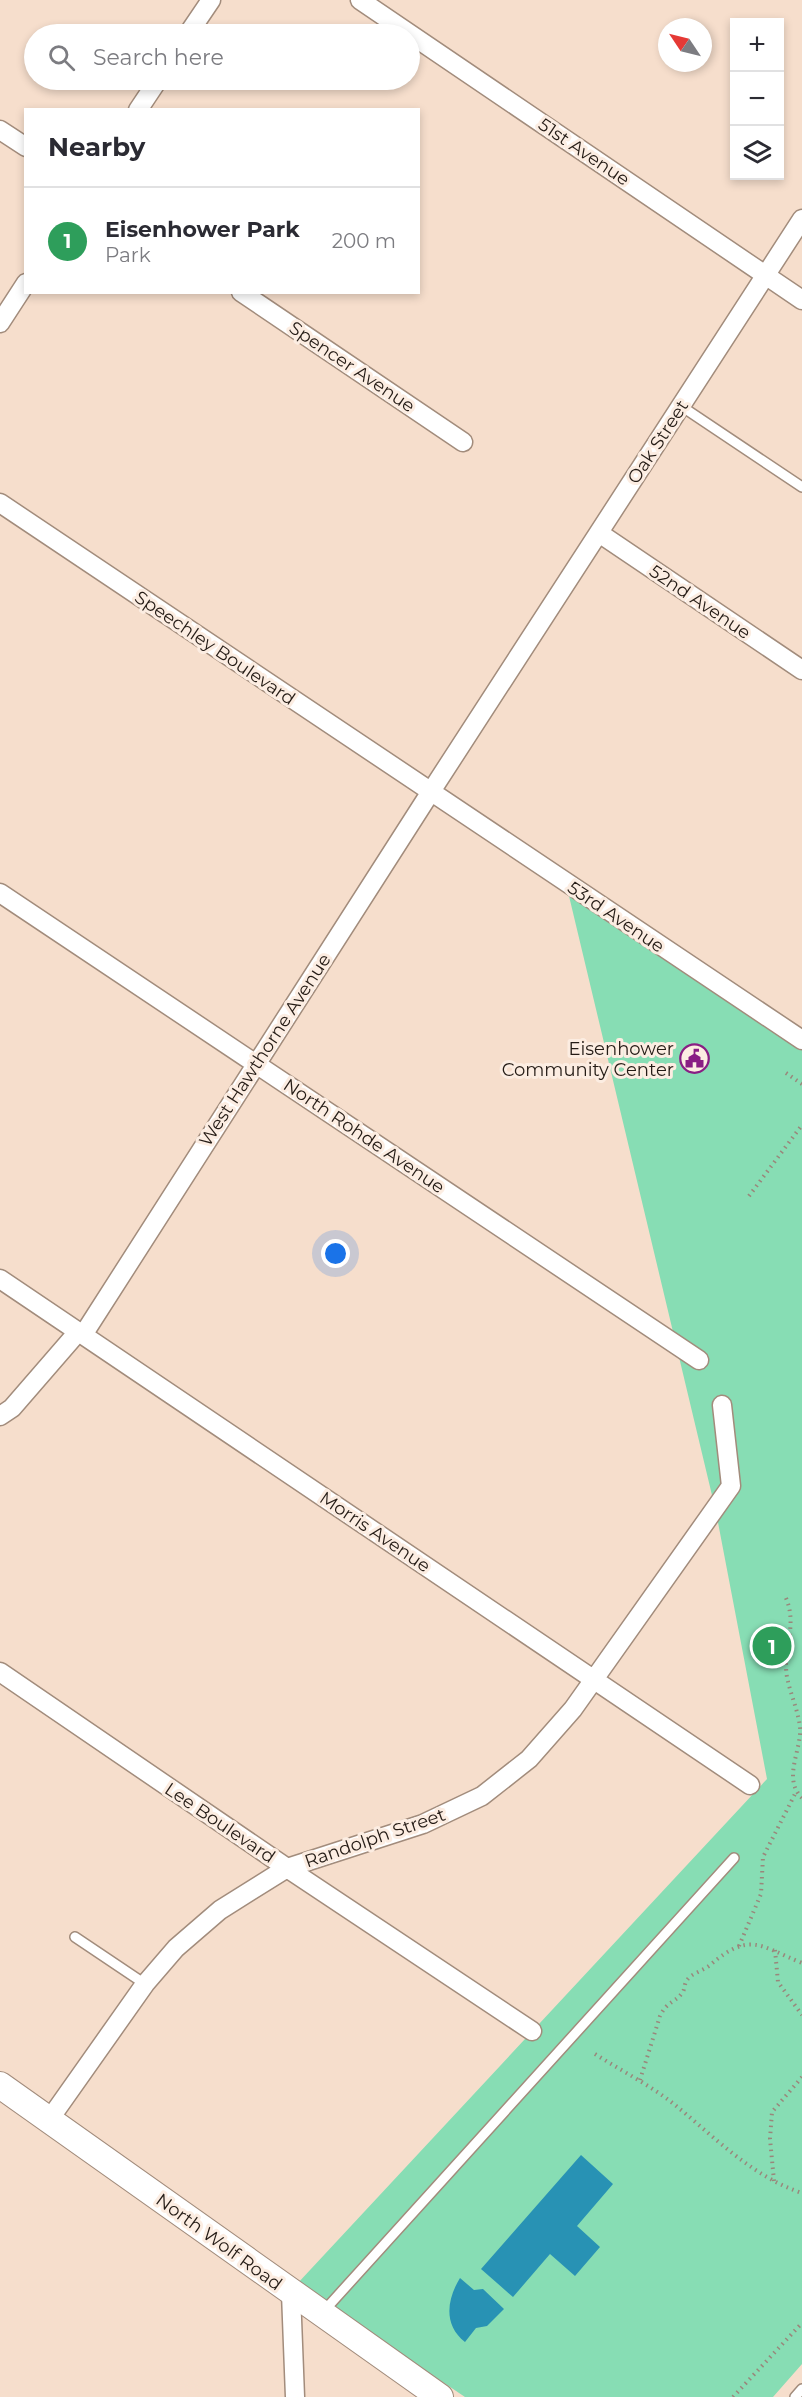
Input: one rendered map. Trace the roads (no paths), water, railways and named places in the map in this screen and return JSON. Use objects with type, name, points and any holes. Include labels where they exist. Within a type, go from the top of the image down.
[{"type":"main road","name":"North Wolf Road","points":[[0,2085],[440,2397]]},
{"type":"street","points":[[195,24],[211,0]]},
{"type":"street","name":"51st Avenue","points":[[364,1],[398,24]]},
{"type":"street","name":"51st Avenue","points":[[420,39],[802,300]]},
{"type":"street","points":[[139,108],[151,90]]},
{"type":"street","points":[[0,130],[24,146]]},
{"type":"street","name":"Oak Street","points":[[514,665],[802,219]]},
{"type":"street","points":[[0,323],[24,286]]},
{"type":"street","name":"Spencer Avenue","points":[[244,294],[463,442]]},
{"type":"street","name":"Speechley Boulevard","points":[[0,503],[430,793]]},
{"type":"street","name":"52nd Avenue","points":[[599,533],[802,670]]},
{"type":"street","name":"West Hawthorne Avenue","points":[[0,1416],[12,1408],[77,1333],[83,1335],[514,665]]},
{"type":"street","name":"53rd Avenue","points":[[430,793],[802,1040]]},
{"type":"street","name":"North Rohde Avenue","points":[[0,893],[699,1360]]},
{"type":"street","name":"Morris Avenue","points":[[0,1279],[750,1785]]},
{"type":"street","name":"Randolph Street","points":[[49,2120],[145,1984],[176,1948],[220,1910],[287,1868],[423,1824],[482,1796],[529,1759],[573,1709],[731,1486],[722,1406]]},
{"type":"street","name":"Lee Boulevard","points":[[0,1672],[287,1868],[532,2031]]},
{"type":"street","points":[[291,2293],[295,2397]]},
{"type":"lane","points":[[681,406],[802,487]]},
{"type":"lane","points":[[321,2314],[734,1858]]},
{"type":"lane","points":[[75,1937],[145,1984]]},
{"type":"lane","points":[[795,2397],[802,2389]]},
{"type":"water","points":[[581,2155],[613,2184],[577,2226],[600,2247],[575,2276],[550,2254],[513,2297],[481,2269]]},
{"type":"water","points":[[460,2278],[474,2290],[483,2289],[504,2309],[487,2326],[476,2328],[465,2342],[453,2328],[449,2311],[452,2294]]},
{"type":"place","name":"Eisenhower Community Center","points":[[695,1059]]},
{"type":"place","name":"Eisenhower Park","points":[[772,1646]]}]
